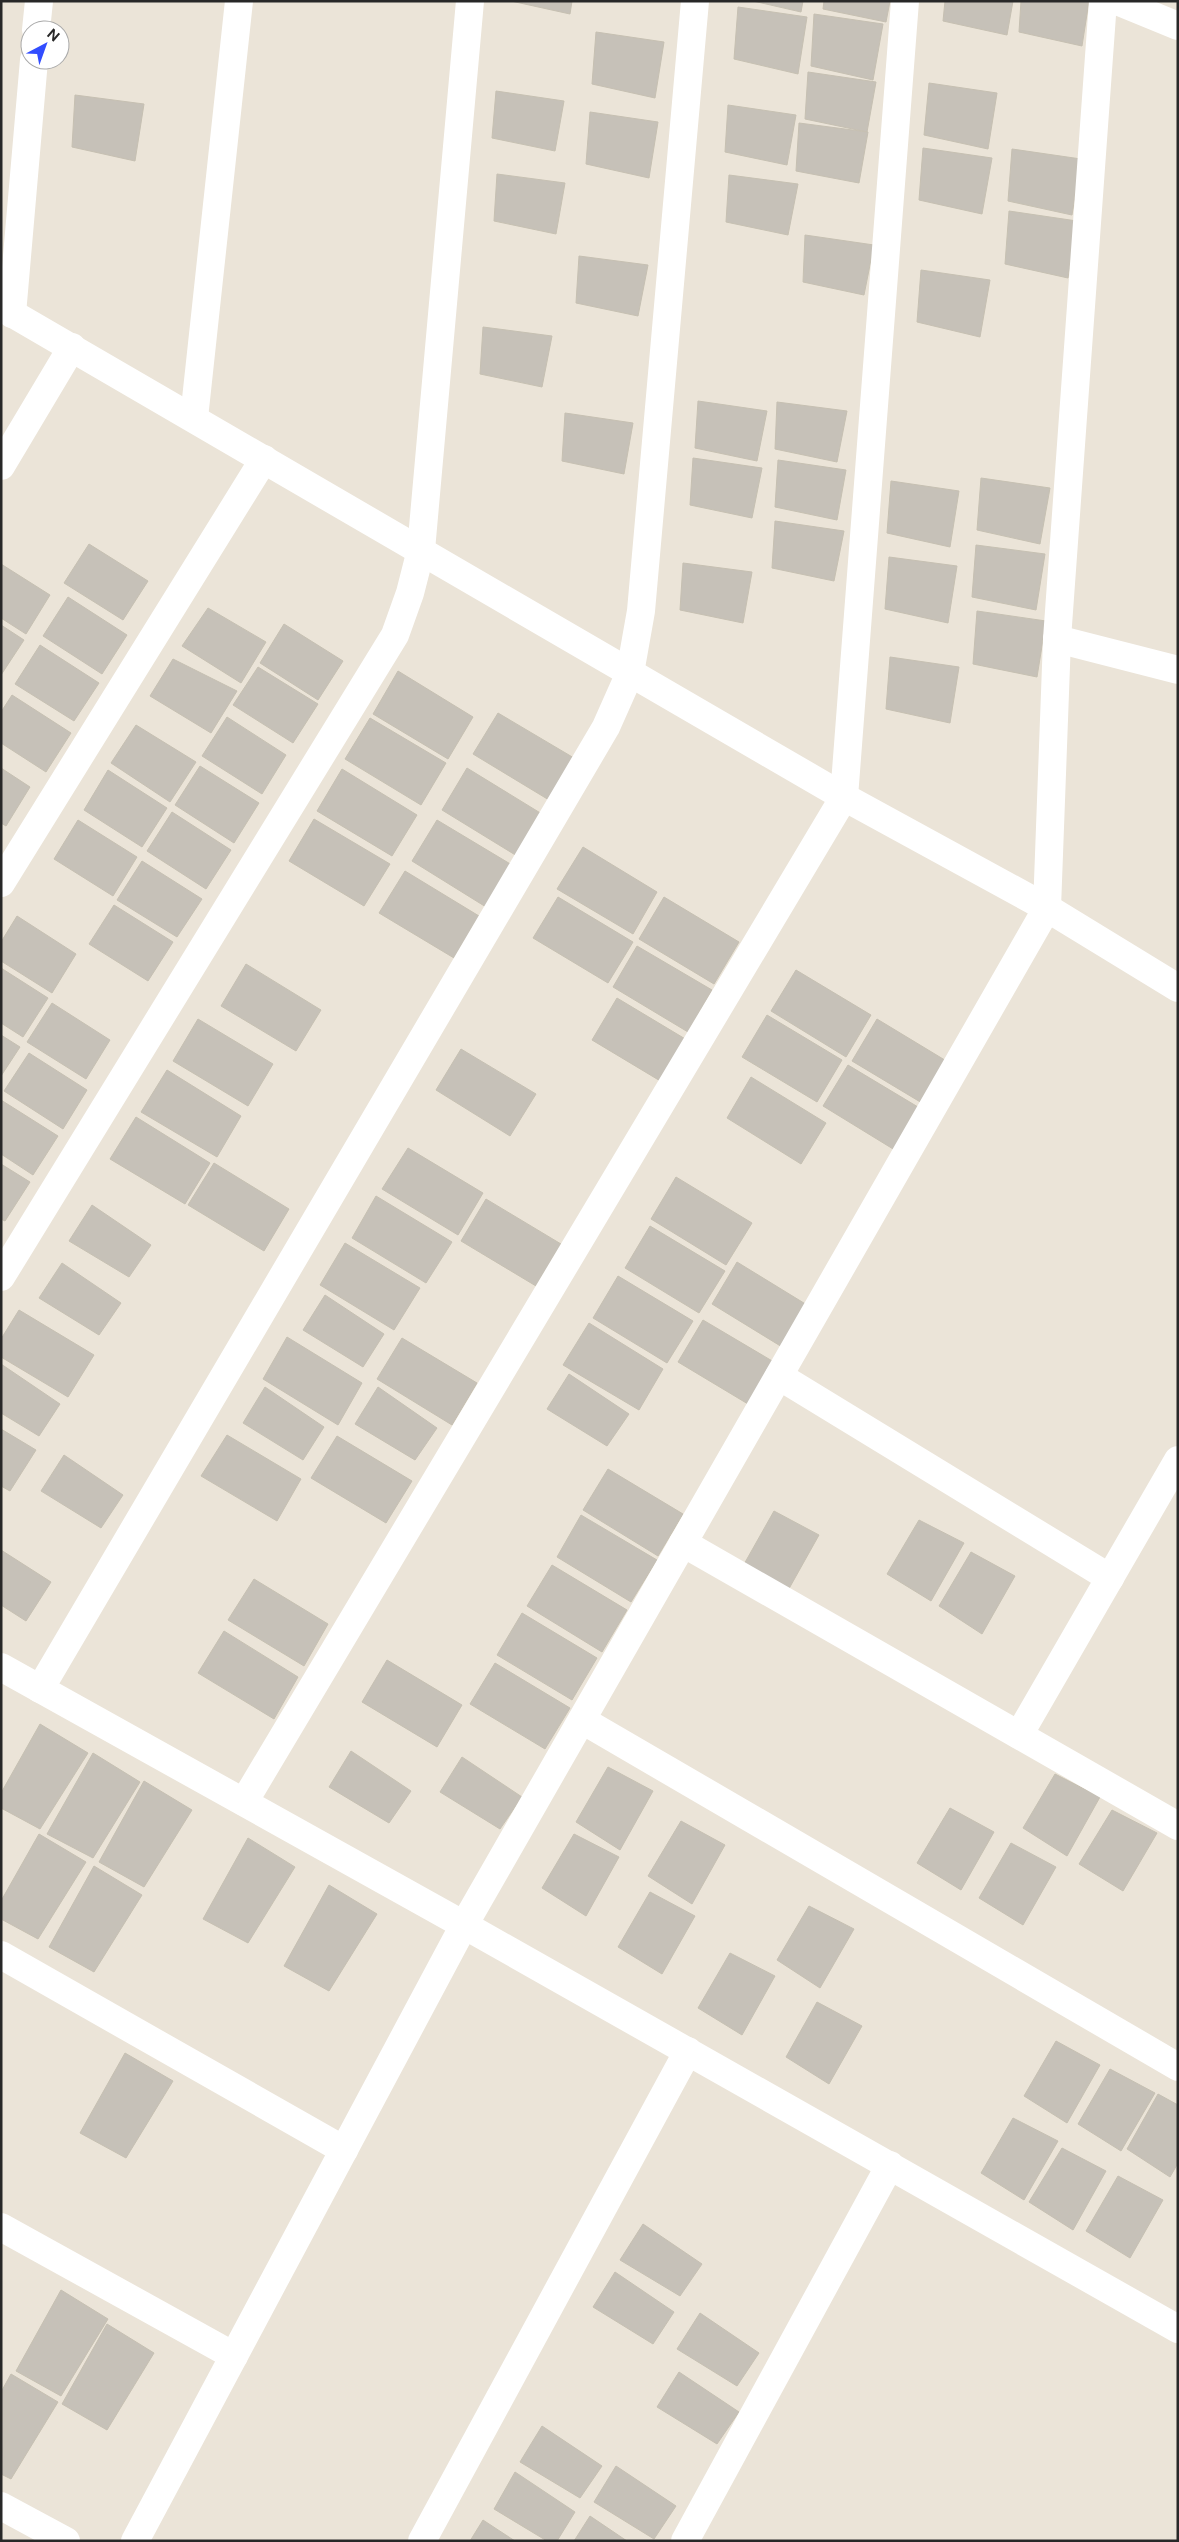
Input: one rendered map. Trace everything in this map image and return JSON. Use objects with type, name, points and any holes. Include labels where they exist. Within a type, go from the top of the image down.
[{"type":"street","points":[[37,20],[39,1]]},
{"type":"street","points":[[194,418],[239,1]]},
{"type":"street","points":[[1,1276],[395,635],[410,593],[421,550],[470,1]]},
{"type":"street","points":[[40,1689],[606,727],[630,672],[640,611],[695,1]]},
{"type":"street","points":[[244,1802],[844,797],[905,1]]},
{"type":"street","points":[[135,2541],[464,1925],[1047,908],[1057,639],[1103,1]]},
{"type":"street","points":[[1117,1],[1178,26]]},
{"type":"street","points":[[33,70],[6,310],[844,797],[1047,908],[1178,988]]},
{"type":"street","points":[[1,466],[72,347]]},
{"type":"street","points":[[1,883],[264,459]]},
{"type":"street","points":[[1057,639],[1178,670]]},
{"type":"street","points":[[779,1376],[1110,1578]]},
{"type":"street","points":[[1018,1735],[1178,1460]]},
{"type":"street","points":[[683,1543],[1178,1826]]},
{"type":"street","points":[[1,1667],[464,1925],[1178,2329]]},
{"type":"street","points":[[582,1720],[1178,2067]]},
{"type":"street","points":[[1,1955],[344,2150]]},
{"type":"street","points":[[422,2541],[688,2051]]},
{"type":"street","points":[[695,2537],[890,2165]]},
{"type":"street","points":[[1,2226],[234,2356]]},
{"type":"street","points":[[1,2506],[66,2541]]},
{"type":"building","points":[[511,1],[572,1],[570,14]]},
{"type":"building","points":[[753,1],[803,1],[801,12]]},
{"type":"building","points":[[824,1],[890,1],[886,22],[823,9]]},
{"type":"building","points":[[945,1],[1013,1],[1007,35],[943,21]]},
{"type":"building","points":[[1021,1],[1089,1],[1082,46],[1019,32]]},
{"type":"building","points":[[738,7],[807,17],[798,74],[734,59]]},
{"type":"building","points":[[814,14],[883,24],[873,80],[811,66]]},
{"type":"building","points":[[596,32],[664,42],[655,98],[592,84]]},
{"type":"building","points":[[808,72],[876,82],[867,132],[805,119]]},
{"type":"building","points":[[929,83],[997,93],[988,149],[924,135]]},
{"type":"building","points":[[496,91],[564,101],[555,151],[492,138]]},
{"type":"building","points":[[75,95],[144,104],[135,161],[72,147]]},
{"type":"building","points":[[728,105],[796,115],[787,165],[725,152]]},
{"type":"building","points":[[590,112],[658,122],[649,178],[586,164]]},
{"type":"building","points":[[799,123],[868,132],[859,183],[796,171]]},
{"type":"building","points":[[923,148],[992,158],[982,214],[919,200]]},
{"type":"building","points":[[1012,149],[1081,159],[1072,215],[1008,201]]},
{"type":"building","points":[[497,174],[565,183],[556,234],[494,221]]},
{"type":"building","points":[[729,175],[798,184],[788,235],[726,222]]},
{"type":"building","points":[[1009,211],[1077,221],[1068,278],[1005,264]]},
{"type":"building","points":[[805,235],[874,245],[864,295],[803,282]]},
{"type":"building","points":[[579,256],[648,265],[638,316],[576,303]]},
{"type":"building","points":[[921,270],[990,280],[980,337],[917,322]]},
{"type":"building","points":[[483,327],[552,336],[542,387],[480,374]]},
{"type":"building","points":[[698,401],[767,411],[757,461],[695,448]]},
{"type":"building","points":[[777,402],[847,411],[837,462],[775,449]]},
{"type":"building","points":[[565,413],[633,423],[624,474],[562,461]]},
{"type":"building","points":[[693,458],[762,468],[752,518],[690,505]]},
{"type":"building","points":[[778,460],[846,470],[837,520],[775,507]]},
{"type":"building","points":[[981,478],[1050,488],[1040,544],[977,530]]},
{"type":"building","points":[[891,481],[959,491],[950,547],[887,533]]},
{"type":"building","points":[[775,521],[844,531],[834,581],[772,568]]},
{"type":"building","points":[[89,544],[148,581],[123,620],[64,583]]},
{"type":"building","points":[[976,545],[1045,554],[1036,610],[972,597]]},
{"type":"building","points":[[889,557],[957,566],[948,623],[885,609]]},
{"type":"building","points":[[683,563],[752,572],[743,623],[680,610]]},
{"type":"building","points":[[1,564],[50,595],[26,634],[1,618]]},
{"type":"building","points":[[68,597],[127,635],[102,674],[43,636]]},
{"type":"building","points":[[208,608],[266,642],[241,683],[182,646]]},
{"type":"building","points":[[977,611],[1046,621],[1037,677],[973,664]]},
{"type":"building","points":[[284,624],[343,661],[318,700],[260,663]]},
{"type":"building","points":[[1,625],[24,640],[1,675]]},
{"type":"building","points":[[40,645],[99,683],[74,721],[15,684]]},
{"type":"building","points":[[890,657],[959,667],[950,723],[886,709]]},
{"type":"building","points":[[173,659],[237,691],[211,733],[150,696]]},
{"type":"building","points":[[258,667],[318,704],[293,743],[233,705]]},
{"type":"building","points":[[398,671],[473,717],[448,759],[373,714]]},
{"type":"building","points":[[12,695],[71,733],[46,772],[1,743],[1,712]]},
{"type":"building","points":[[498,713],[574,758],[549,800],[473,754]]},
{"type":"building","points":[[227,717],[286,755],[262,794],[202,756]]},
{"type":"building","points":[[370,718],[446,763],[421,805],[345,759]]},
{"type":"building","points":[[136,725],[196,762],[170,802],[111,763]]},
{"type":"building","points":[[200,766],[259,803],[234,843],[175,805]]},
{"type":"building","points":[[1,768],[30,787],[6,826],[1,823]]},
{"type":"building","points":[[467,768],[542,814],[517,856],[442,810]]},
{"type":"building","points":[[342,769],[417,815],[392,856],[317,811]]},
{"type":"building","points":[[108,770],[167,808],[142,847],[84,810]]},
{"type":"building","points":[[172,812],[231,850],[206,889],[147,851]]},
{"type":"building","points":[[314,819],[390,864],[364,906],[289,861]]},
{"type":"building","points":[[78,820],[137,857],[113,896],[54,859]]},
{"type":"building","points":[[437,820],[512,865],[486,907],[412,861]]},
{"type":"building","points":[[583,847],[657,892],[633,934],[557,889]]},
{"type":"building","points":[[142,861],[202,899],[177,937],[117,900]]},
{"type":"building","points":[[405,871],[479,916],[454,958],[379,913]]},
{"type":"building","points":[[558,897],[633,942],[608,983],[533,938]]},
{"type":"building","points":[[664,897],[739,942],[714,984],[639,939]]},
{"type":"building","points":[[114,905],[173,942],[148,981],[89,944]]},
{"type":"building","points":[[17,916],[76,954],[52,993],[1,961],[1,942]]},
{"type":"building","points":[[637,946],[712,990],[688,1032],[613,987]]},
{"type":"building","points":[[246,964],[321,1010],[296,1051],[221,1006]]},
{"type":"building","points":[[1,968],[48,998],[23,1037],[1,1023]]},
{"type":"building","points":[[796,970],[871,1015],[846,1057],[771,1011]]},
{"type":"building","points":[[617,998],[692,1043],[667,1085],[592,1040]]},
{"type":"building","points":[[52,1003],[110,1040],[86,1079],[27,1042]]},
{"type":"building","points":[[767,1015],[842,1060],[817,1102],[742,1057]]},
{"type":"building","points":[[198,1019],[273,1064],[248,1106],[173,1061]]},
{"type":"building","points":[[877,1019],[953,1065],[927,1106],[852,1061]]},
{"type":"building","points":[[1,1035],[20,1047],[1,1076]]},
{"type":"building","points":[[461,1049],[536,1094],[510,1136],[436,1090]]},
{"type":"building","points":[[29,1053],[87,1090],[63,1129],[4,1091]]},
{"type":"building","points":[[848,1065],[923,1110],[898,1152],[823,1106]]},
{"type":"building","points":[[167,1070],[241,1116],[217,1157],[141,1112]]},
{"type":"building","points":[[751,1077],[826,1123],[801,1164],[727,1118]]},
{"type":"building","points":[[1,1100],[58,1136],[33,1175],[1,1154]]},
{"type":"building","points":[[136,1117],[210,1163],[185,1204],[110,1159]]},
{"type":"building","points":[[408,1148],[483,1193],[458,1235],[382,1189]]},
{"type":"building","points":[[214,1163],[289,1209],[264,1251],[188,1205]]},
{"type":"building","points":[[1,1164],[30,1182],[5,1221],[1,1219]]},
{"type":"building","points":[[676,1177],[752,1223],[726,1265],[651,1219]]},
{"type":"building","points":[[376,1196],[452,1242],[426,1283],[352,1238]]},
{"type":"building","points":[[486,1199],[561,1244],[536,1286],[461,1241]]},
{"type":"building","points":[[92,1205],[151,1245],[129,1277],[69,1241]]},
{"type":"building","points":[[650,1226],[725,1271],[699,1313],[625,1268]]},
{"type":"building","points":[[345,1243],[420,1288],[394,1330],[320,1285]]},
{"type":"building","points":[[737,1262],[812,1308],[787,1350],[712,1304]]},
{"type":"building","points":[[62,1263],[121,1303],[99,1335],[39,1298]]},
{"type":"building","points":[[618,1276],[693,1321],[667,1363],[593,1318]]},
{"type":"building","points":[[325,1295],[384,1334],[363,1367],[303,1330]]},
{"type":"building","points":[[19,1310],[94,1355],[68,1397],[1,1357],[1,1339]]},
{"type":"building","points":[[703,1320],[779,1365],[753,1407],[678,1362]]},
{"type":"building","points":[[589,1323],[663,1369],[639,1410],[563,1365]]},
{"type":"building","points":[[287,1337],[362,1383],[338,1425],[263,1379]]},
{"type":"building","points":[[402,1338],[477,1383],[452,1425],[377,1379]]},
{"type":"building","points":[[1,1364],[60,1404],[39,1436],[1,1413]]},
{"type":"building","points":[[569,1374],[629,1414],[607,1446],[547,1409]]},
{"type":"building","points":[[265,1387],[324,1427],[303,1460],[243,1423]]},
{"type":"building","points":[[378,1387],[437,1428],[415,1460],[355,1424]]},
{"type":"building","points":[[1,1429],[36,1450],[10,1491],[1,1486]]},
{"type":"building","points":[[227,1435],[301,1479],[277,1521],[201,1476]]},
{"type":"building","points":[[337,1436],[412,1481],[386,1523],[311,1478]]},
{"type":"building","points":[[64,1455],[123,1495],[101,1528],[41,1491]]},
{"type":"building","points":[[608,1469],[683,1514],[658,1556],[583,1510]]},
{"type":"building","points":[[774,1511],[819,1535],[786,1594],[743,1566]]},
{"type":"building","points":[[581,1515],[657,1560],[631,1602],[557,1557]]},
{"type":"building","points":[[919,1520],[964,1543],[931,1601],[887,1574]]},
{"type":"building","points":[[1,1550],[51,1582],[26,1621],[1,1605]]},
{"type":"building","points":[[971,1552],[1015,1576],[982,1634],[939,1606]]},
{"type":"building","points":[[552,1565],[627,1610],[602,1652],[527,1606]]},
{"type":"building","points":[[254,1579],[328,1624],[304,1666],[228,1620]]},
{"type":"building","points":[[522,1613],[597,1658],[572,1700],[497,1655]]},
{"type":"building","points":[[224,1631],[298,1677],[274,1719],[198,1673]]},
{"type":"building","points":[[387,1660],[462,1705],[437,1747],[362,1702]]},
{"type":"building","points":[[495,1663],[570,1708],[545,1749],[470,1704]]},
{"type":"building","points":[[40,1724],[88,1753],[40,1829],[1,1808],[1,1793]]},
{"type":"building","points":[[351,1751],[411,1791],[389,1823],[329,1787]]},
{"type":"building","points":[[93,1753],[140,1782],[93,1858],[47,1834]]},
{"type":"building","points":[[462,1757],[522,1797],[500,1829],[440,1792]]},
{"type":"building","points":[[608,1767],[653,1791],[620,1850],[576,1822]]},
{"type":"building","points":[[1055,1774],[1100,1797],[1067,1856],[1023,1828]]},
{"type":"building","points":[[144,1781],[192,1810],[144,1887],[99,1862]]},
{"type":"building","points":[[950,1808],[994,1832],[961,1890],[917,1863]]},
{"type":"building","points":[[1112,1810],[1157,1833],[1123,1891],[1079,1864]]},
{"type":"building","points":[[681,1821],[725,1845],[692,1904],[648,1876]]},
{"type":"building","points":[[39,1834],[86,1862],[38,1939],[1,1919],[1,1901]]},
{"type":"building","points":[[574,1834],[619,1857],[586,1916],[542,1888]]},
{"type":"building","points":[[248,1838],[295,1867],[248,1943],[203,1919]]},
{"type":"building","points":[[1011,1843],[1056,1867],[1023,1925],[979,1898]]},
{"type":"building","points":[[94,1866],[142,1895],[94,1972],[49,1947]]},
{"type":"building","points":[[329,1885],[377,1914],[329,1991],[284,1966]]},
{"type":"building","points":[[650,1892],[695,1916],[662,1974],[618,1947]]},
{"type":"building","points":[[809,1906],[854,1929],[820,1988],[777,1960]]},
{"type":"building","points":[[730,1953],[775,1976],[742,2035],[698,2008]]},
{"type":"building","points":[[817,2002],[862,2026],[829,2084],[786,2057]]},
{"type":"building","points":[[1056,2041],[1100,2065],[1067,2123],[1024,2096]]},
{"type":"building","points":[[125,2053],[173,2081],[126,2158],[80,2133]]},
{"type":"building","points":[[1110,2069],[1155,2093],[1121,2151],[1078,2124]]},
{"type":"building","points":[[1158,2094],[1178,2105],[1178,2163],[1170,2177],[1127,2149]]},
{"type":"building","points":[[1013,2118],[1058,2141],[1024,2200],[981,2173]]},
{"type":"building","points":[[1062,2148],[1106,2171],[1073,2230],[1029,2202]]},
{"type":"building","points":[[1118,2176],[1163,2200],[1130,2258],[1086,2231]]},
{"type":"building","points":[[643,2224],[702,2264],[680,2296],[620,2260]]},
{"type":"building","points":[[615,2272],[674,2312],[653,2344],[593,2307]]},
{"type":"building","points":[[61,2290],[108,2319],[61,2396],[16,2371]]},
{"type":"building","points":[[700,2313],[759,2353],[737,2386],[677,2349]]},
{"type":"building","points":[[107,2324],[154,2353],[107,2430],[62,2404]]},
{"type":"building","points":[[679,2372],[739,2412],[717,2444],[657,2407]]},
{"type":"building","points":[[11,2374],[58,2402],[11,2479],[1,2474],[1,2392]]},
{"type":"building","points":[[542,2426],[602,2466],[580,2498],[520,2462]]},
{"type":"building","points":[[616,2466],[676,2506],[654,2539],[594,2502]]},
{"type":"building","points":[[515,2472],[575,2512],[557,2541],[547,2541],[494,2509]]},
{"type":"building","points":[[590,2516],[627,2541],[574,2541]]},
{"type":"building","points":[[483,2520],[515,2541],[470,2541]]}]
